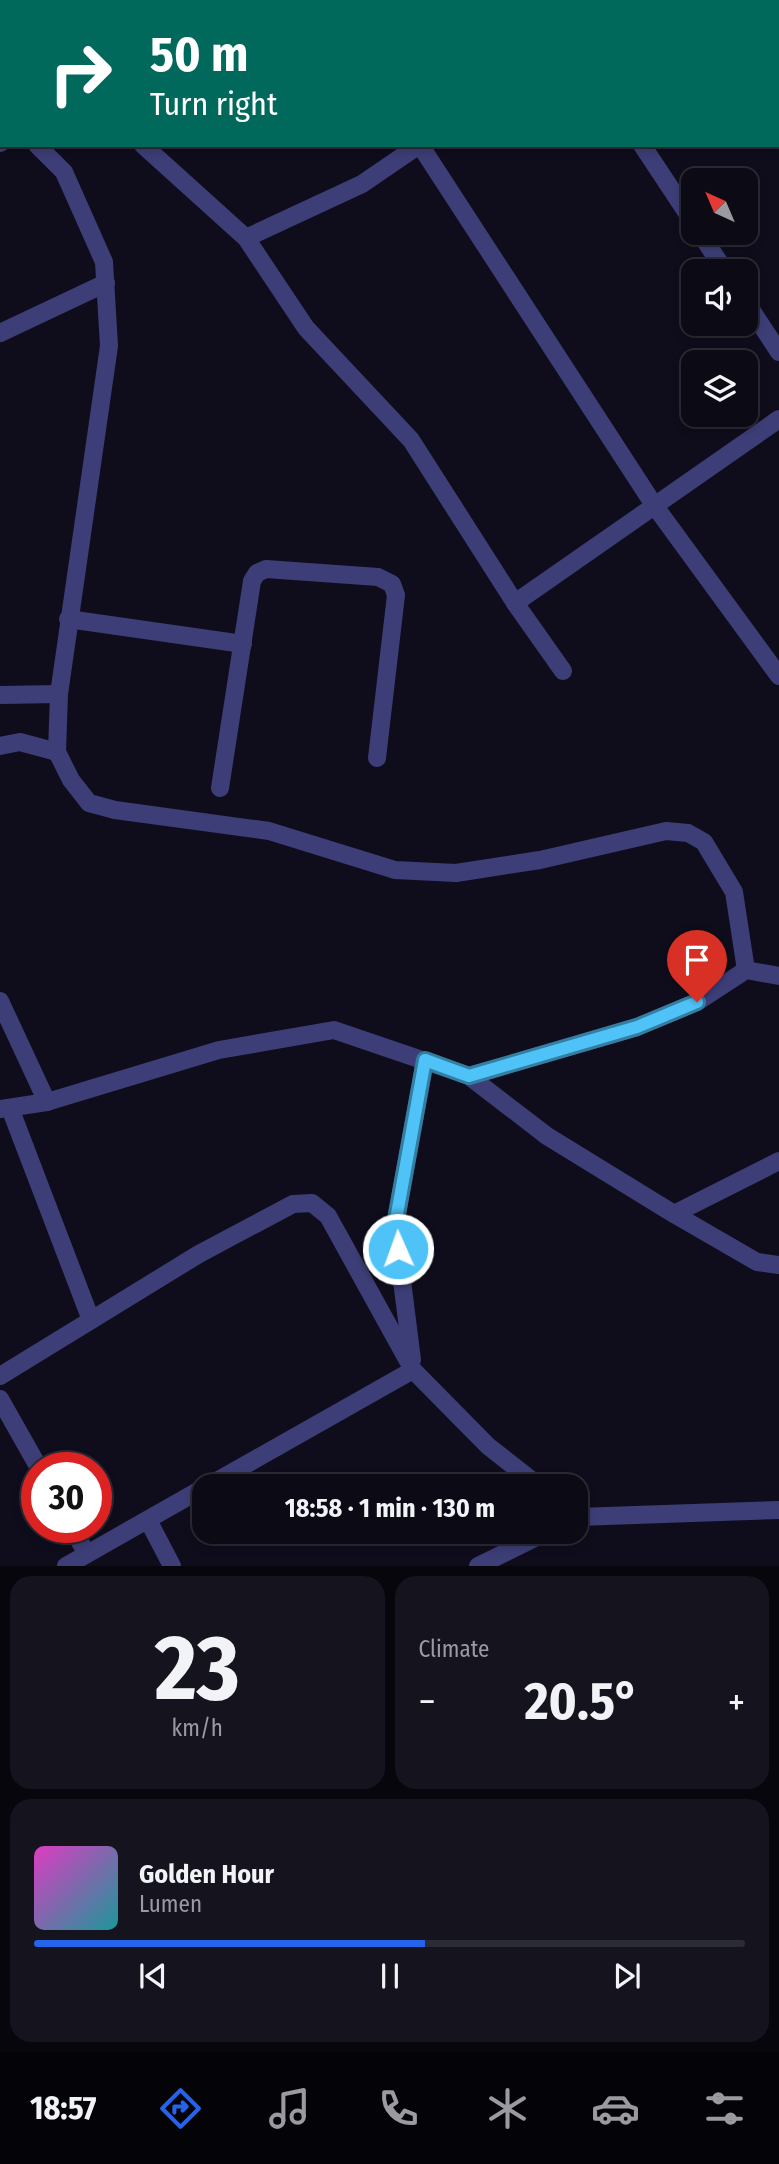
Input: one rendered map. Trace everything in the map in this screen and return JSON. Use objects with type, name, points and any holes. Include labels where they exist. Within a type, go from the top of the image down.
[{"type":"street","points":[[39,147],[64,172],[104,262],[106,284],[109,346],[68,619],[59,694],[57,752],[71,780],[89,803],[115,810],[269,831],[395,870],[456,873],[540,860],[666,831],[688,833],[704,842],[734,892],[746,970]]},
{"type":"street","points":[[145,147],[246,238],[306,328],[411,440],[515,603],[564,671]]},
{"type":"street","points":[[246,238],[362,184],[416,147]]},
{"type":"street","points":[[420,147],[654,505],[779,676]]},
{"type":"street","points":[[643,147],[681,204]]},
{"type":"street","points":[[0,333],[106,284]]},
{"type":"street","points":[[758,320],[779,352]]},
{"type":"street","points":[[515,603],[779,419]]},
{"type":"street","points":[[220,788],[251,581],[257,573],[266,569],[377,577],[392,584],[396,595],[377,758]]},
{"type":"street","points":[[68,619],[243,644]]},
{"type":"street","points":[[0,695],[59,694]]},
{"type":"street","points":[[0,746],[20,742],[57,752]]},
{"type":"street","points":[[469,1076],[637,1027],[697,1002],[746,970],[779,976]]},
{"type":"street","points":[[0,1001],[47,1102]]},
{"type":"street","points":[[91,1320],[5,1108],[47,1102],[219,1050],[334,1030],[469,1076],[547,1136],[674,1214],[757,1262],[779,1265]]},
{"type":"street","points":[[413,1370],[395,1225],[425,1060]]},
{"type":"street","points":[[674,1214],[779,1161]]},
{"type":"street","points":[[0,1376],[199,1254],[293,1204],[312,1203],[328,1216],[413,1370],[488,1446],[524,1474]]},
{"type":"street","points":[[229,1474],[413,1370]]},
{"type":"street","points":[[0,1399],[30,1452]]},
{"type":"street","points":[[66,1566],[192,1495]]},
{"type":"street","points":[[588,1517],[779,1510]]},
{"type":"street","points":[[148,1520],[172,1566]]},
{"type":"street","points":[[81,1543],[87,1554]]},
{"type":"street","points":[[478,1566],[523,1544]]},
{"type":"route","points":[[398,1249],[395,1225],[425,1060],[469,1076],[637,1027],[697,1002]]}]
